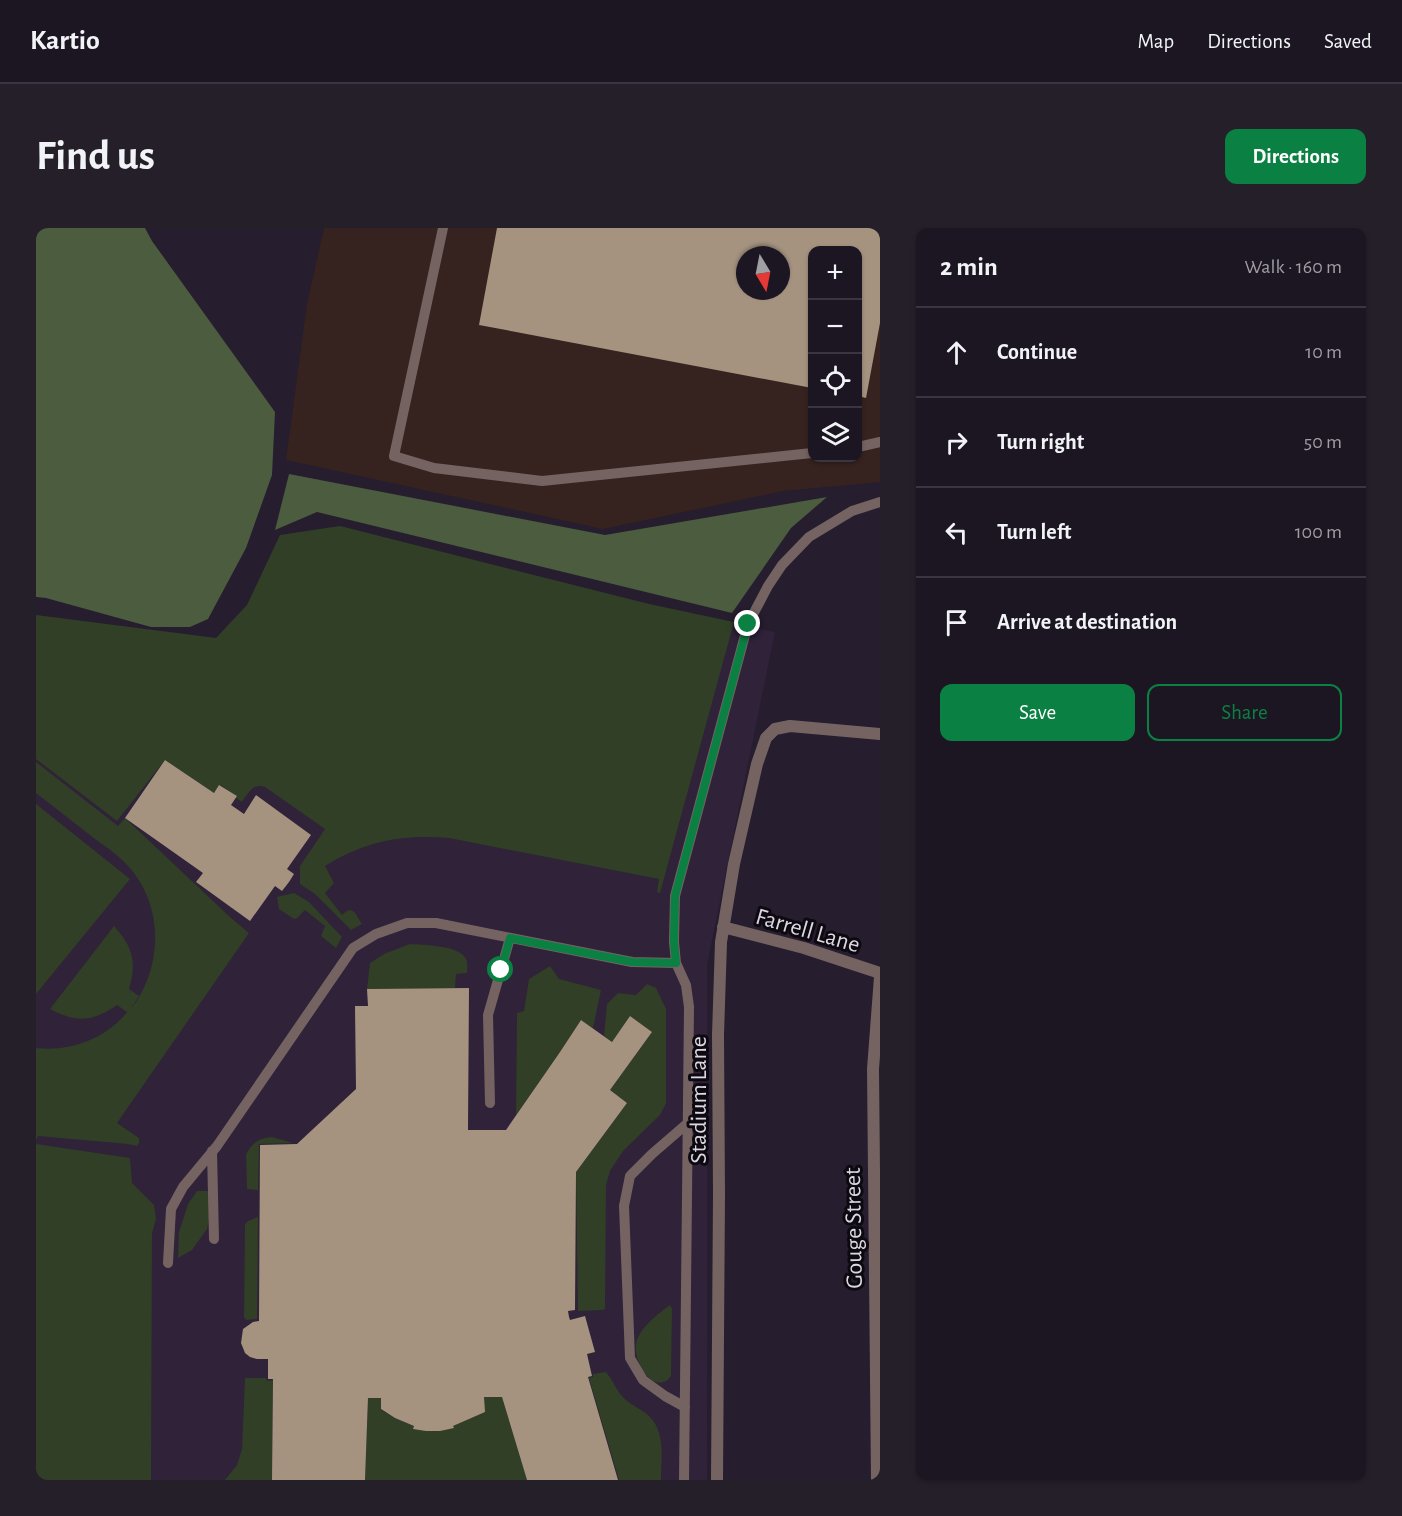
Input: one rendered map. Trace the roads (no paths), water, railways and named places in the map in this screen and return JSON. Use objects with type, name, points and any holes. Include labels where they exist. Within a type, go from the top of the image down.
[{"type":"street","name":"Stadium Lane","points":[[717,1480],[718,1035],[721,942],[734,864],[757,764],[766,738],[775,729],[790,726],[880,734]]},
{"type":"street","name":"Farrell Lane","points":[[723,927],[804,948],[880,975]]},
{"type":"street","name":"Gouge Street","points":[[877,1480],[873,1069],[880,975]]},
{"type":"lane","points":[[443,228],[394,456],[434,468],[542,481],[808,454]]},
{"type":"lane","points":[[862,446],[880,442]]},
{"type":"lane","points":[[684,1480],[689,1007],[686,985],[676,963],[675,896],[748,624],[782,566],[809,537],[852,511],[880,502]]},
{"type":"lane","points":[[168,1263],[171,1209],[183,1187],[212,1151],[353,948],[376,934],[407,923],[436,923],[632,962],[676,963]]},
{"type":"lane","points":[[490,1103],[488,1015],[510,938]]},
{"type":"lane","points":[[685,1407],[643,1380],[630,1358],[624,1206],[630,1176],[689,1122]]},
{"type":"lane","points":[[212,1151],[214,1239]]}]
